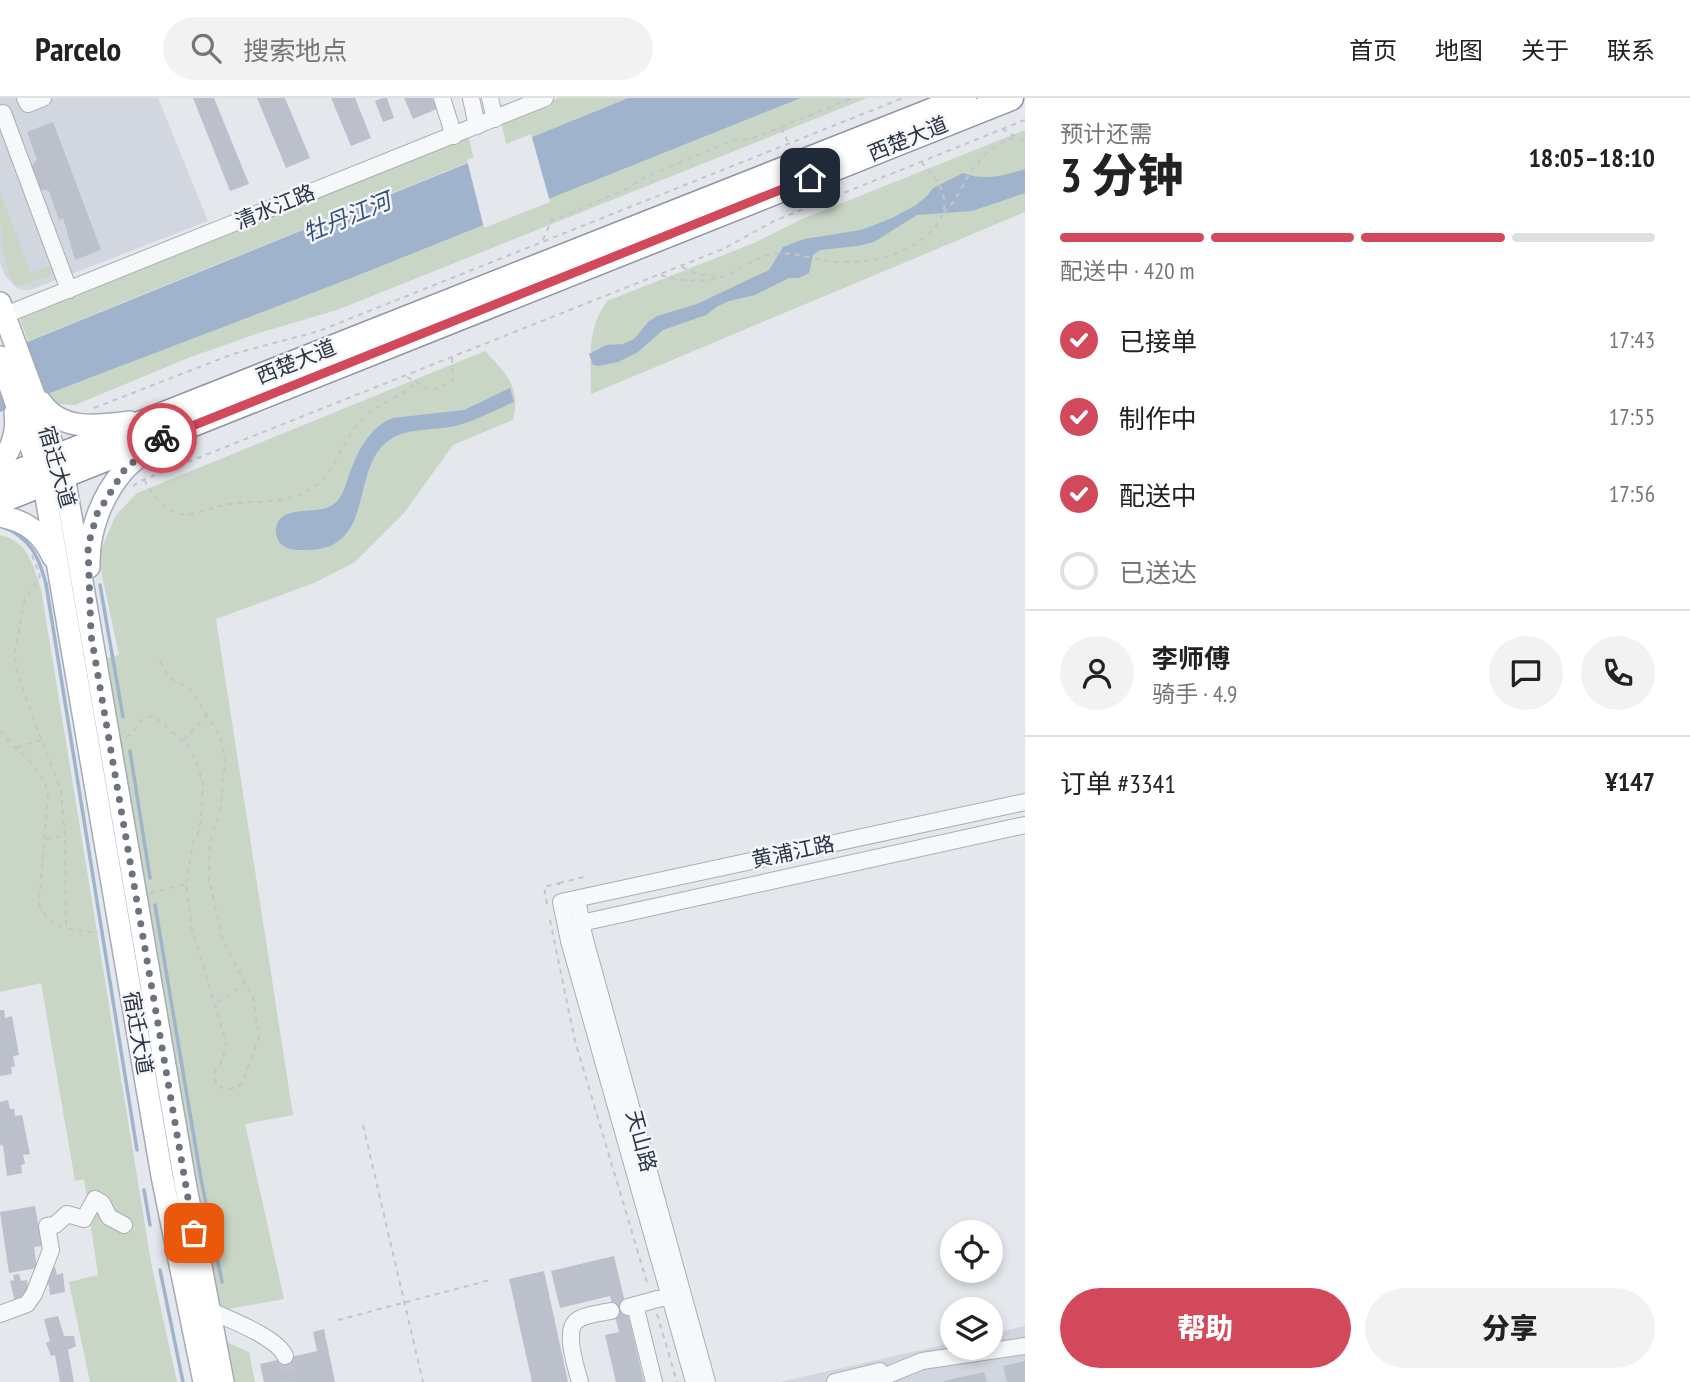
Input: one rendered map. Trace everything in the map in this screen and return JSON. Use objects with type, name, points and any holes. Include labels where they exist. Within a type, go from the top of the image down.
[{"type":"highway","name":"西楚大道","points":[[157,428],[964,98]]},
{"type":"highway","name":"西楚大道","points":[[51,470],[1011,98]]},
{"type":"highway","points":[[0,479],[51,470]]},
{"type":"highway","points":[[0,501],[51,470]]},
{"type":"main road","name":"宿迁大道","points":[[3,315],[34,392],[33,420]]},
{"type":"main road","name":"宿迁大道","points":[[0,357],[10,383],[33,420],[51,470],[91,635],[223,1382]]},
{"type":"main road","points":[[0,465],[13,442],[16,422],[10,383]]},
{"type":"main road","points":[[34,392],[46,410],[68,422],[157,428]]},
{"type":"main road","points":[[91,635],[88,546],[97,514],[125,469],[157,428]]},
{"type":"main road","name":"宿迁大道","points":[[51,470],[59,570],[165,1191],[204,1382]]},
{"type":"main road","points":[[0,516],[24,522],[34,529],[46,542],[59,570]]},
{"type":"street","points":[[25,98],[28,104],[43,98]]},
{"type":"street","points":[[442,98],[454,136]]},
{"type":"street","points":[[471,98],[477,127]]},
{"type":"street","points":[[490,98],[495,119]]},
{"type":"street","name":"清水江路","points":[[3,315],[545,98]]},
{"type":"street","points":[[3,113],[69,290]]},
{"type":"street","name":"黄浦江路","points":[[569,901],[1025,802]]},
{"type":"street","name":"黄浦江路","points":[[573,924],[1025,825]]},
{"type":"street","name":"天山路","points":[[569,901],[573,924],[676,1294],[707,1382]]},
{"type":"street","points":[[0,1314],[27,1304],[34,1294],[51,1250],[47,1226],[55,1225],[66,1214],[84,1219],[95,1199],[102,1203],[109,1217],[124,1225]]},
{"type":"street","points":[[654,1382],[632,1306],[676,1294]]},
{"type":"street","name":"天山路","points":[[676,1294],[694,1382]]},
{"type":"street","points":[[209,1310],[260,1335],[278,1346],[285,1356]]},
{"type":"street","points":[[580,1382],[570,1338],[573,1324],[578,1320],[611,1311]]},
{"type":"street","points":[[1003,1342],[1025,1336]]},
{"type":"street","points":[[871,1382],[922,1361],[1025,1346]]},
{"type":"street","points":[[835,1382],[940,1357]]},
{"type":"path","points":[[542,241],[551,221],[731,141],[751,139],[853,98]]},
{"type":"path","points":[[87,411],[233,354],[319,331],[903,98]]},
{"type":"path","points":[[130,488],[143,480],[723,249],[774,221],[1025,120]]},
{"type":"path","points":[[780,127],[788,143]]},
{"type":"path","points":[[1002,129],[1025,142]]},
{"type":"path","points":[[659,274],[672,279],[721,278],[771,254],[793,253],[836,262],[860,262],[898,252],[919,240],[934,227],[958,197],[972,169],[992,148],[1015,137]]},
{"type":"path","points":[[921,162],[942,187],[944,213]]},
{"type":"path","points":[[680,266],[697,274],[721,278]]},
{"type":"path","points":[[404,376],[432,391],[453,381],[452,357]]},
{"type":"path","points":[[143,480],[167,509],[183,515],[219,506],[268,502],[297,496],[323,479],[343,444],[362,419],[387,401],[407,392],[416,382]]},
{"type":"path","points":[[32,554],[40,576],[24,602],[15,652],[16,669],[61,790],[65,835],[66,928]]},
{"type":"path","points":[[110,743],[130,735],[145,717],[154,716],[184,741],[196,761],[203,784],[200,829],[193,844],[186,884],[192,929],[223,1025],[227,1050],[215,1072],[216,1085],[226,1089],[237,1088],[243,1081],[260,1037],[253,997],[223,941],[209,879],[210,842],[220,812],[225,764],[223,745],[188,688],[167,674],[157,656]]},
{"type":"path","points":[[184,741],[206,715]]},
{"type":"path","points":[[0,731],[37,769],[48,793],[39,904],[45,917],[56,926],[98,933]]},
{"type":"path","points":[[16,748],[42,740]]},
{"type":"path","points":[[45,839],[65,835]]},
{"type":"path","points":[[569,901],[559,883],[544,887],[576,1041],[677,1382]]},
{"type":"path","points":[[136,897],[186,884]]},
{"type":"path","points":[[216,1003],[245,981]]},
{"type":"path","points":[[363,1125],[423,1382]]},
{"type":"path","points":[[338,1320],[490,1280]]},
{"type":"shaded area","points":[[0,98],[158,98],[208,221],[30,290],[21,290],[5,276],[0,263]]},
{"type":"shaded area","points":[[1025,1326],[1025,1382],[780,1382],[940,1346],[940,1360],[1003,1360],[1003,1331]]},
{"type":"green space","points":[[559,98],[628,98],[507,147],[501,122]]},
{"type":"green space","points":[[801,98],[867,98],[337,310],[188,358],[75,405],[58,404],[48,393],[349,279]]},
{"type":"green space","points":[[1025,130],[1025,212],[591,394],[593,334],[600,312],[607,301]]},
{"type":"green space","points":[[468,134],[474,160],[28,341],[20,314]]},
{"type":"green space","points":[[0,192],[31,273],[53,265],[56,271],[53,274],[15,286],[4,254]]},
{"type":"green space","points":[[485,351],[510,382],[515,398],[513,420],[453,445],[404,513],[355,562],[314,583],[216,619],[293,1115],[245,1124],[284,1299],[223,1310],[218,1304],[104,659],[119,655],[100,566],[101,550],[116,515],[137,493]]},
{"type":"green space","points":[[0,535],[17,543],[28,555],[41,589],[152,1268],[177,1382],[90,1382],[69,1282],[98,1275],[84,1179],[75,1181],[41,983],[0,992]]},
{"type":"green space","points":[[226,1342],[249,1352],[255,1382],[229,1382]]},
{"type":"water","name":"牡丹江河","points":[[628,98],[801,98],[349,279],[0,412],[0,353]]},
{"type":"water","points":[[1025,169],[1025,193],[972,211],[917,215],[874,242],[820,250],[813,255],[809,273],[799,278],[789,278],[755,295],[729,301],[706,315],[663,330],[638,352],[618,362],[593,365],[589,354],[606,345],[623,344],[634,339],[648,322],[657,316],[697,304],[769,270],[783,247],[804,239],[861,230],[892,218],[916,205],[933,188],[963,173],[994,177]]},
{"type":"water","points":[[510,388],[514,402],[485,415],[455,426],[403,433],[388,441],[376,454],[369,470],[353,524],[343,537],[328,547],[295,550],[279,541],[276,528],[284,516],[299,511],[324,509],[338,500],[361,449],[377,427],[393,418],[464,410]]},
{"type":"pier","points":[[531,134],[550,202],[484,228],[467,160]]},
{"type":"building","points":[[193,98],[214,98],[249,184],[230,191]]},
{"type":"building","points":[[257,98],[285,98],[310,158],[286,168]]},
{"type":"building","points":[[331,98],[355,98],[371,138],[351,146]]},
{"type":"building","points":[[387,98],[394,118],[383,122],[375,101]]},
{"type":"building","points":[[404,98],[432,98],[437,109],[413,119]]},
{"type":"building","points":[[53,122],[101,250],[75,260],[63,218],[59,220],[49,191],[37,188],[31,167],[37,160],[27,132]]},
{"type":"building","points":[[0,1010],[4,1010],[5,1018],[12,1016],[19,1055],[13,1056],[15,1066],[11,1067],[12,1074],[0,1076]]},
{"type":"building","points":[[8,1100],[15,1116],[22,1115],[30,1154],[23,1155],[25,1164],[21,1165],[22,1173],[7,1176],[3,1145],[0,1143],[0,1102]]},
{"type":"building","points":[[35,1206],[42,1246],[34,1247],[37,1268],[9,1273],[0,1212]]},
{"type":"building","points":[[614,1256],[644,1382],[616,1382],[605,1335],[619,1332],[610,1296],[560,1308],[551,1271]]},
{"type":"building","points":[[55,1267],[57,1275],[63,1273],[65,1292],[50,1295],[49,1284],[47,1285],[45,1279],[48,1269]]},
{"type":"building","points":[[544,1271],[568,1382],[532,1382],[509,1279]]},
{"type":"building","points":[[19,1274],[21,1281],[27,1280],[29,1299],[15,1302],[10,1281],[14,1280],[13,1275]]},
{"type":"building","points":[[58,1316],[64,1336],[74,1336],[76,1346],[68,1350],[74,1382],[60,1382],[55,1355],[51,1356],[46,1343],[50,1341],[44,1319]]},
{"type":"building","points":[[324,1329],[335,1382],[264,1382],[260,1364],[317,1351],[313,1332]]},
{"type":"building","points":[[1025,1361],[1025,1382],[1007,1382],[1003,1366]]},
{"type":"building","points":[[984,1372],[987,1382],[944,1382],[944,1381]]},
{"type":"waterway","points":[[3,527],[27,542],[40,565],[46,584],[137,1150]]},
{"type":"waterway","points":[[100,585],[123,717]]},
{"type":"waterway","points":[[130,751],[150,878]]},
{"type":"waterway","points":[[155,905],[201,1179],[222,1282]]},
{"type":"waterway","points":[[144,1190],[150,1225]]},
{"type":"waterway","points":[[160,1270],[183,1382]]},
{"type":"tunnel","points":[[285,1356],[290,1382]]},
{"type":"way so far","points":[[162,438],[125,469],[97,514],[88,546],[91,635],[194,1233]]},
{"type":"route","points":[[162,438],[810,178]]}]
